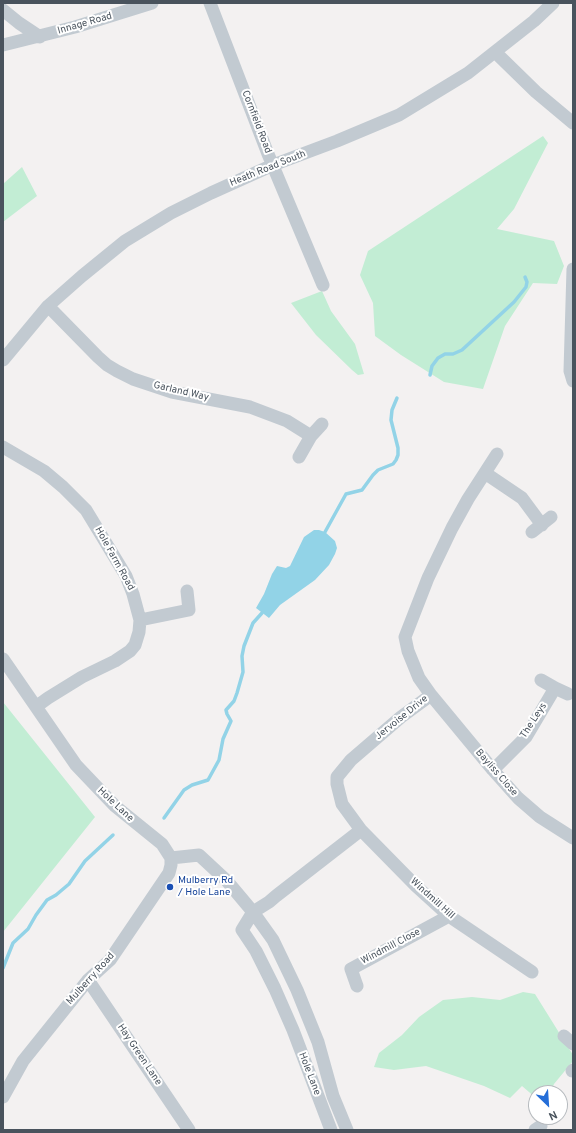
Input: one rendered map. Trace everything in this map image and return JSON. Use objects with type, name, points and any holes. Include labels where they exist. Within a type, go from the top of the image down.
[{"type":"street","name":"Innage Road","points":[[3,45],[75,28],[152,3]]},
{"type":"street","name":"Cornfield Road","points":[[210,3],[273,165],[323,285]]},
{"type":"street","name":"Heath Road South","points":[[3,360],[48,306],[82,276],[131,237],[171,212],[273,165],[337,141],[399,115],[468,73],[534,20],[552,3]]},
{"type":"street","points":[[3,10],[40,37]]},
{"type":"street","points":[[495,52],[536,92],[573,124]]},
{"type":"street","points":[[573,269],[570,371],[573,381]]},
{"type":"street","name":"Garland Way","points":[[48,306],[98,357],[117,371],[140,382],[172,392],[250,407],[287,421],[311,436]]},
{"type":"street","points":[[299,457],[311,436],[322,424]]},
{"type":"street","name":"Hole Farm Road","points":[[3,447],[44,471],[63,486],[86,510],[126,576],[133,594],[140,620],[139,632],[135,645],[130,651],[115,661],[82,677],[36,706]]},
{"type":"street","name":"Jervoise Drive","points":[[361,830],[342,804],[337,784],[337,777],[351,760],[400,717],[431,694],[419,678],[408,651],[405,636],[428,578],[452,528],[468,499],[497,454]]},
{"type":"street","points":[[485,473],[522,498],[542,524]]},
{"type":"street","points":[[140,620],[189,610],[187,591]]},
{"type":"street","name":"Hole Lane","points":[[3,659],[76,765],[115,806],[162,844],[172,858],[198,855],[227,881],[253,912],[273,940],[297,990],[318,1042],[333,1096],[347,1130]]},
{"type":"street","points":[[541,680],[568,694]]},
{"type":"street","name":"The Leys","points":[[492,770],[526,737],[555,688]]},
{"type":"street","name":"Bayliss Close","points":[[431,694],[492,770],[518,798],[540,817],[573,838]]},
{"type":"street","points":[[253,912],[269,902],[361,830]]},
{"type":"street","name":"Windmill Hill","points":[[361,830],[416,886],[449,916],[532,972]]},
{"type":"street","name":"Mulberry Road","points":[[3,1097],[23,1061],[88,980],[110,960],[169,872],[172,858]]},
{"type":"street","name":"Hole Lane","points":[[253,912],[242,930],[256,951],[275,989],[293,1030],[331,1130]]},
{"type":"street","name":"Windmill Close","points":[[357,986],[351,969],[449,916]]},
{"type":"street","name":"Hay Green Lane","points":[[88,980],[189,1130]]},
{"type":"green space","points":[[543,136],[548,143],[514,209],[497,229],[554,241],[564,266],[557,284],[533,283],[505,326],[483,389],[444,382],[401,355],[375,336],[373,303],[360,275],[368,251]]},
{"type":"green space","points":[[22,167],[37,196],[3,222],[3,184]]},
{"type":"green space","points":[[322,291],[331,311],[355,344],[364,374],[358,375],[316,335],[291,303]]},
{"type":"green space","points":[[3,702],[95,817],[3,932]]},
{"type":"green space","points":[[523,992],[535,994],[573,1055],[573,1061],[554,1085],[528,1085],[528,1091],[522,1086],[510,1098],[484,1086],[426,1066],[394,1070],[374,1067],[379,1053],[402,1035],[419,1017],[443,1000],[472,997],[500,1000]]},
{"type":"water","points":[[314,530],[325,532],[335,541],[337,548],[335,554],[329,565],[315,580],[280,605],[269,618],[256,608],[264,594],[272,574],[277,566],[286,568],[290,566],[304,537]]},
{"type":"waterway","points":[[430,375],[432,366],[438,358],[445,354],[453,354],[462,350],[514,302],[526,287],[527,282],[525,277]]},
{"type":"waterway","points":[[325,532],[346,494],[362,490],[378,470],[393,464],[396,460],[398,448],[391,420],[392,410],[397,398]]},
{"type":"waterway","points":[[164,818],[184,790],[192,785],[208,780],[219,760],[223,739],[231,721],[226,710],[234,701],[243,672],[242,656],[244,646],[253,623],[262,613]]},
{"type":"waterway","points":[[3,968],[13,943],[28,929],[47,900],[56,895],[69,884],[85,861],[113,835]]},
{"type":"place","name":"Mulberry Rd / Hole Lane","points":[[170,887]]}]
